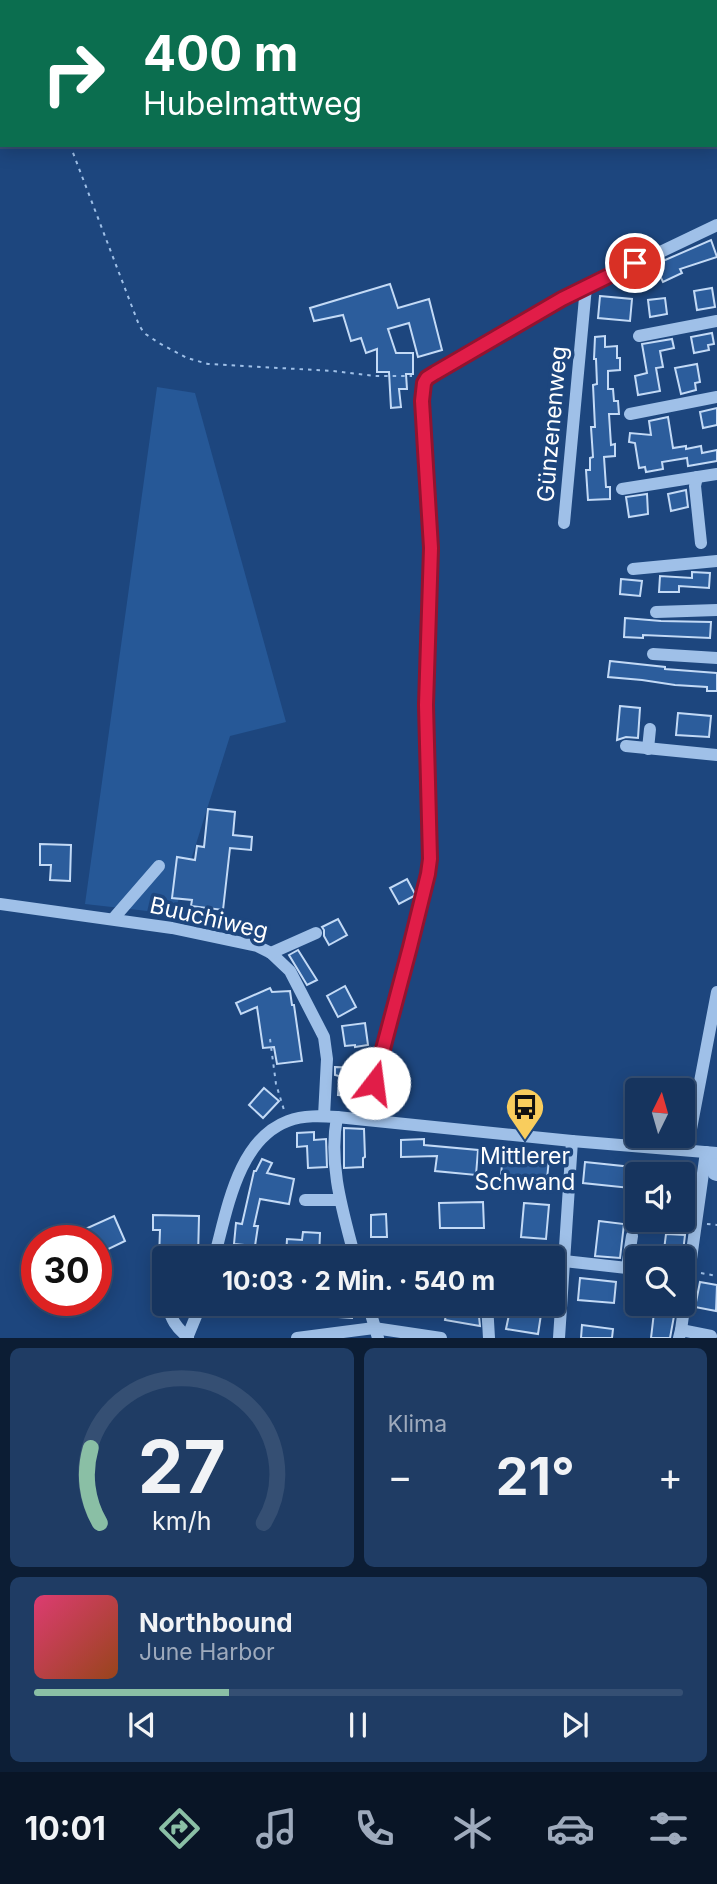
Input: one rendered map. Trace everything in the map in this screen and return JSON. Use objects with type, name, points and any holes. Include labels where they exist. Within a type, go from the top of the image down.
[{"type":"street","points":[[359,1119],[374,1083],[430,859],[426,705],[431,548],[422,401],[424,383],[427,378],[586,287],[717,225]]},
{"type":"street","name":"Günzenenweg","points":[[564,523],[586,287]]},
{"type":"street","points":[[639,336],[717,321]]},
{"type":"street","points":[[630,414],[717,397]]},
{"type":"street","points":[[622,489],[717,474]]},
{"type":"street","points":[[697,477],[695,486],[701,543]]},
{"type":"street","points":[[633,569],[717,561]]},
{"type":"street","points":[[656,612],[717,610]]},
{"type":"street","points":[[653,654],[717,658]]},
{"type":"street","points":[[648,749],[650,729]]},
{"type":"street","points":[[626,746],[717,755]]},
{"type":"street","points":[[113,919],[159,866]]},
{"type":"street","name":"Buuchiweg","points":[[0,904],[172,928],[257,946],[271,953],[290,971],[324,1037],[340,1200],[352,1246]]},
{"type":"street","points":[[271,953],[316,933]]},
{"type":"street","points":[[687,1150],[717,992]]},
{"type":"street","points":[[217,1246],[246,1157],[265,1135],[288,1121],[310,1116],[712,1152]]},
{"type":"street","points":[[565,1246],[572,1141]]},
{"type":"street","points":[[712,1152],[712,1167],[717,1175]]},
{"type":"street","points":[[694,1246],[712,1152]]},
{"type":"street","points":[[305,1200],[340,1200]]},
{"type":"street","points":[[565,1261],[627,1268],[632,1236]]},
{"type":"street","points":[[171,1316],[178,1330],[187,1338],[196,1316]]},
{"type":"street","points":[[371,1316],[376,1333]]},
{"type":"street","points":[[488,1316],[489,1338]]},
{"type":"street","points":[[559,1338],[560,1316]]},
{"type":"street","points":[[683,1316],[680,1334],[711,1336]]},
{"type":"street","points":[[298,1338],[376,1333],[441,1338]]},
{"type":"path","points":[[71,147],[139,325],[144,333],[159,343],[187,358],[208,364],[427,378]]},
{"type":"path","points":[[270,1039],[276,1084],[288,1121]]},
{"type":"path","points":[[695,1273],[717,1276]]},
{"type":"shaded area","points":[[157,387],[195,393],[286,722],[230,736],[174,914],[85,904]]},
{"type":"building","points":[[711,240],[717,257],[680,269],[682,273],[663,282],[656,264]]},
{"type":"building","points":[[390,284],[398,308],[429,299],[442,350],[418,357],[409,323],[388,329],[396,353],[413,353],[413,374],[406,374],[407,389],[399,389],[401,407],[391,408],[389,372],[377,372],[377,349],[366,353],[361,338],[351,341],[343,315],[314,321],[310,308]]},
{"type":"building","points":[[712,288],[715,307],[697,310],[694,291]]},
{"type":"building","points":[[600,296],[632,299],[630,321],[598,318]]},
{"type":"building","points":[[665,298],[667,314],[650,317],[648,300]]},
{"type":"building","points":[[712,333],[714,344],[708,345],[709,350],[694,353],[691,337]]},
{"type":"building","points":[[605,336],[605,347],[617,346],[617,358],[620,358],[620,370],[608,371],[608,389],[613,389],[614,401],[618,401],[619,414],[609,414],[611,445],[615,444],[615,456],[604,457],[606,487],[610,487],[610,499],[588,500],[586,470],[590,470],[590,458],[593,457],[593,385],[597,384],[595,337]]},
{"type":"building","points":[[672,339],[674,348],[660,351],[663,367],[656,368],[660,391],[638,395],[635,376],[647,373],[642,344]]},
{"type":"building","points":[[697,364],[700,382],[695,383],[696,390],[681,394],[675,368]]},
{"type":"building","points":[[717,408],[717,425],[703,428],[700,412]]},
{"type":"building","points":[[668,417],[673,448],[701,446],[702,453],[717,450],[717,461],[688,466],[687,458],[662,462],[663,469],[646,472],[645,467],[639,468],[635,443],[629,442],[630,433],[651,435],[649,421]]},
{"type":"building","points":[[686,490],[688,507],[671,511],[668,494]]},
{"type":"building","points":[[647,494],[648,514],[629,517],[626,497]]},
{"type":"building","points":[[692,572],[710,573],[709,588],[679,586],[679,592],[659,592],[660,576],[692,578]]},
{"type":"building","points":[[621,579],[642,581],[640,596],[620,594]]},
{"type":"building","points":[[625,618],[711,622],[710,638],[643,635],[643,638],[624,637]]},
{"type":"building","points":[[610,661],[717,673],[717,691],[707,691],[707,687],[608,677]]},
{"type":"building","points":[[620,706],[640,708],[638,738],[626,737],[617,740]]},
{"type":"building","points":[[678,713],[711,716],[709,737],[676,735]]},
{"type":"building","points":[[208,809],[235,812],[233,835],[252,837],[251,850],[230,848],[223,910],[191,906],[192,900],[172,898],[177,857],[195,860],[197,846],[204,847]]},
{"type":"building","points":[[40,844],[71,845],[70,881],[50,880],[51,865],[40,865]]},
{"type":"building","points":[[407,879],[415,894],[399,904],[390,888]]},
{"type":"building","points":[[338,919],[347,935],[329,945],[322,927]]},
{"type":"building","points":[[298,950],[317,980],[307,985],[289,955]]},
{"type":"building","points":[[345,986],[356,1007],[338,1017],[327,996]]},
{"type":"building","points":[[270,988],[272,992],[290,991],[302,1061],[277,1064],[274,1047],[263,1048],[257,1007],[241,1014],[236,1003]]},
{"type":"building","points":[[365,1023],[368,1045],[345,1046],[342,1026]]},
{"type":"building","points":[[335,1067],[362,1068],[356,1096],[338,1095],[339,1076],[335,1075]]},
{"type":"building","points":[[264,1088],[279,1101],[263,1118],[249,1105]]},
{"type":"building","points":[[344,1128],[364,1129],[363,1167],[344,1168]]},
{"type":"building","points":[[314,1132],[314,1140],[326,1139],[327,1167],[308,1168],[307,1146],[297,1147],[297,1133]]},
{"type":"building","points":[[424,1139],[424,1145],[478,1150],[476,1175],[435,1171],[437,1156],[401,1157],[401,1140]]},
{"type":"building","points":[[503,1154],[549,1159],[547,1179],[501,1175]]},
{"type":"building","points":[[262,1159],[272,1163],[267,1173],[294,1179],[289,1204],[260,1199],[254,1226],[258,1226],[255,1246],[234,1244],[236,1223],[242,1224],[256,1171]]},
{"type":"building","points":[[585,1162],[625,1166],[625,1187],[583,1183]]},
{"type":"building","points":[[483,1202],[484,1228],[440,1228],[439,1203]]},
{"type":"building","points":[[524,1203],[549,1205],[546,1239],[521,1237]]},
{"type":"building","points":[[386,1214],[387,1237],[371,1237],[371,1215]]},
{"type":"building","points":[[153,1215],[199,1216],[198,1246],[159,1246],[160,1230],[153,1230]]},
{"type":"building","points":[[114,1216],[125,1241],[112,1247],[112,1225],[94,1225]]},
{"type":"building","points":[[599,1221],[624,1224],[620,1258],[595,1256]]},
{"type":"building","points":[[303,1232],[320,1233],[319,1246],[287,1246],[287,1239],[302,1240]]},
{"type":"building","points":[[666,1234],[685,1235],[684,1246],[664,1246]]},
{"type":"building","points":[[580,1278],[616,1282],[614,1303],[578,1300]]},
{"type":"building","points":[[700,1282],[717,1285],[716,1311],[695,1307]]},
{"type":"building","points":[[446,1316],[479,1316],[480,1326],[445,1320]]},
{"type":"building","points":[[509,1316],[541,1316],[538,1334],[506,1329]]},
{"type":"building","points":[[654,1316],[674,1316],[670,1338],[651,1338]]},
{"type":"building","points":[[582,1325],[613,1329],[612,1338],[581,1338]]},
{"type":"place","name":"Mittlerer Schwand","points":[[525,1141]]},
{"type":"route","points":[[374,1083],[430,859],[426,681],[431,548],[422,413],[424,383],[435,373],[538,312],[635,263]]}]
